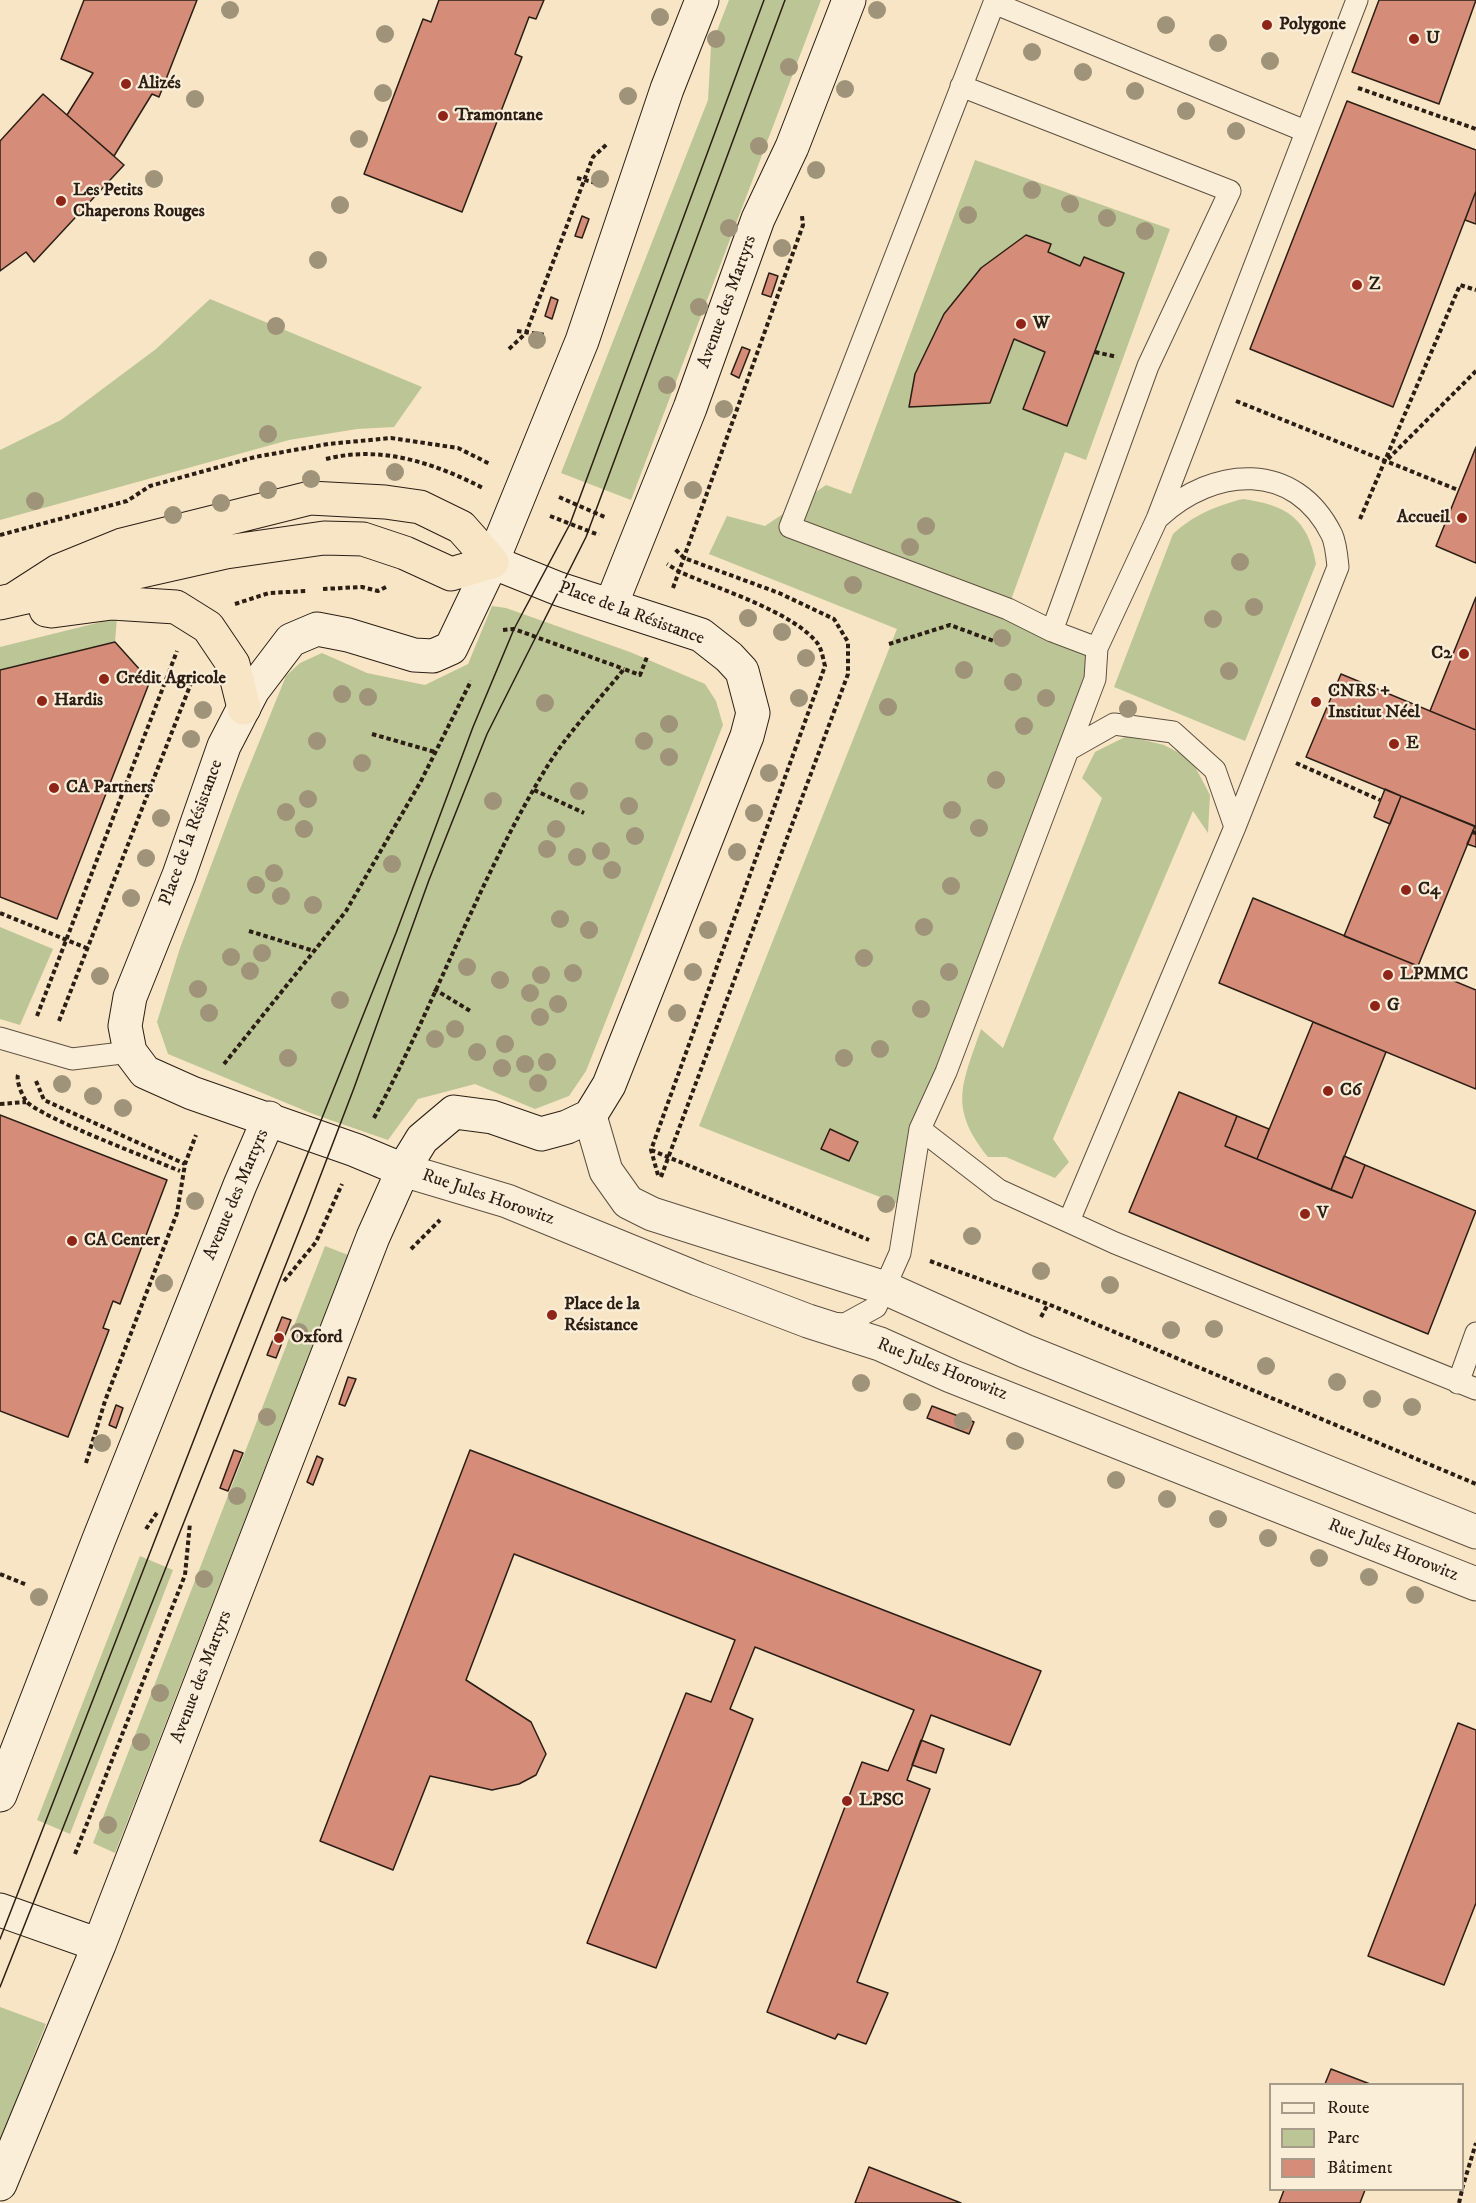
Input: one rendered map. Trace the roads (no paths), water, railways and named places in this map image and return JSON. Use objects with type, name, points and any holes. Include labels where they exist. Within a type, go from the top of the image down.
[{"type":"highway","points":[[310,498],[385,502],[420,507],[461,527],[492,562],[451,574],[405,553],[363,539],[324,538],[226,552],[6,602],[58,571],[123,545],[310,498]]},
{"type":"highway","points":[[6,602],[52,611],[112,603],[176,607],[208,627],[233,664],[244,708]]},
{"type":"main road","points":[[492,562],[582,340],[667,89],[702,0]]},
{"type":"main road","name":"Avenue des Martyrs","points":[[611,605],[690,408],[758,219],[792,147],[849,0]]},
{"type":"main road","name":"Place de la Résistance","points":[[130,1052],[124,1026],[130,997],[179,875],[224,746],[253,690],[291,640],[317,629],[348,635],[414,655],[433,656],[451,648],[492,562],[701,635],[729,657],[742,671],[753,713],[735,766],[609,1086],[590,1116]]},
{"type":"main road","points":[[130,1052],[145,1072],[209,1099],[355,1150],[403,1170],[422,1139],[454,1112],[492,1117],[541,1134],[590,1116],[606,1171],[628,1202],[677,1223],[885,1288],[1026,1351],[1476,1532]]},
{"type":"main road","name":"Avenue des Martyrs","points":[[0,1795],[99,1539],[240,1185],[269,1119]]},
{"type":"main road","name":"Avenue des Martyrs","points":[[0,2184],[99,1945],[369,1248],[403,1170]]},
{"type":"main road","name":"Rue Jules Horowitz","points":[[403,1170],[507,1201],[808,1321],[880,1344],[951,1376],[1476,1584]]},
{"type":"main road","points":[[0,1910],[99,1945]]},
{"type":"lane","points":[[808,1321],[845,1324],[876,1307],[900,1253],[920,1129],[946,1072],[1095,679],[1097,648],[1157,519],[1357,0]]},
{"type":"lane","points":[[1097,648],[1052,632],[1008,609],[790,527],[994,3],[1305,131]]},
{"type":"lane","points":[[961,86],[1230,190],[1148,366],[1052,632]]},
{"type":"lane","points":[[1069,1221],[1235,826],[1338,567],[1333,537],[1311,502],[1279,483],[1241,477],[1204,486],[1172,505],[1157,519]]},
{"type":"lane","points":[[1068,750],[1114,724],[1173,732],[1215,770],[1235,826]]},
{"type":"lane","points":[[0,1038],[72,1059],[130,1052]]},
{"type":"lane","points":[[920,1129],[999,1190],[1115,1243],[1467,1386],[1476,1333]]},
{"type":"tram line","points":[[0,1939],[212,1393],[396,933],[473,727],[514,629],[570,524],[764,0]]},
{"type":"tram line","points":[[0,1987],[307,1211],[429,880],[487,734],[586,537],[785,0]]},
{"type":"place","name":"Polygone","points":[[1267,25]]},
{"type":"place","name":"U","points":[[1414,39]]},
{"type":"place","name":"Alizés","points":[[126,84]]},
{"type":"place","name":"Tramontane","points":[[443,116]]},
{"type":"place","name":"Les Petits Chaperons Rouges","points":[[61,201]]},
{"type":"place","name":"Z","points":[[1357,285]]},
{"type":"place","name":"W","points":[[1021,324]]},
{"type":"place","name":"Accueil","points":[[1462,518]]},
{"type":"place","name":"C2","points":[[1464,654]]},
{"type":"place","name":"Crédit Agricole","points":[[104,679]]},
{"type":"place","name":"Hardis","points":[[42,701]]},
{"type":"place","name":"CNRS + Institut Néel","points":[[1316,702]]},
{"type":"place","name":"E","points":[[1394,744]]},
{"type":"place","name":"CA Partners","points":[[54,788]]},
{"type":"place","name":"C4","points":[[1406,890]]},
{"type":"place","name":"LPMMC","points":[[1388,975]]},
{"type":"place","name":"G","points":[[1375,1006]]},
{"type":"place","name":"C6","points":[[1328,1091]]},
{"type":"place","name":"V","points":[[1305,1214]]},
{"type":"place","name":"CA Center","points":[[72,1241]]},
{"type":"place","name":"Place de la Résistance","points":[[552,1315]]},
{"type":"place","name":"Oxford","points":[[279,1338]]},
{"type":"place","name":"LPSC","points":[[847,1801]]}]
